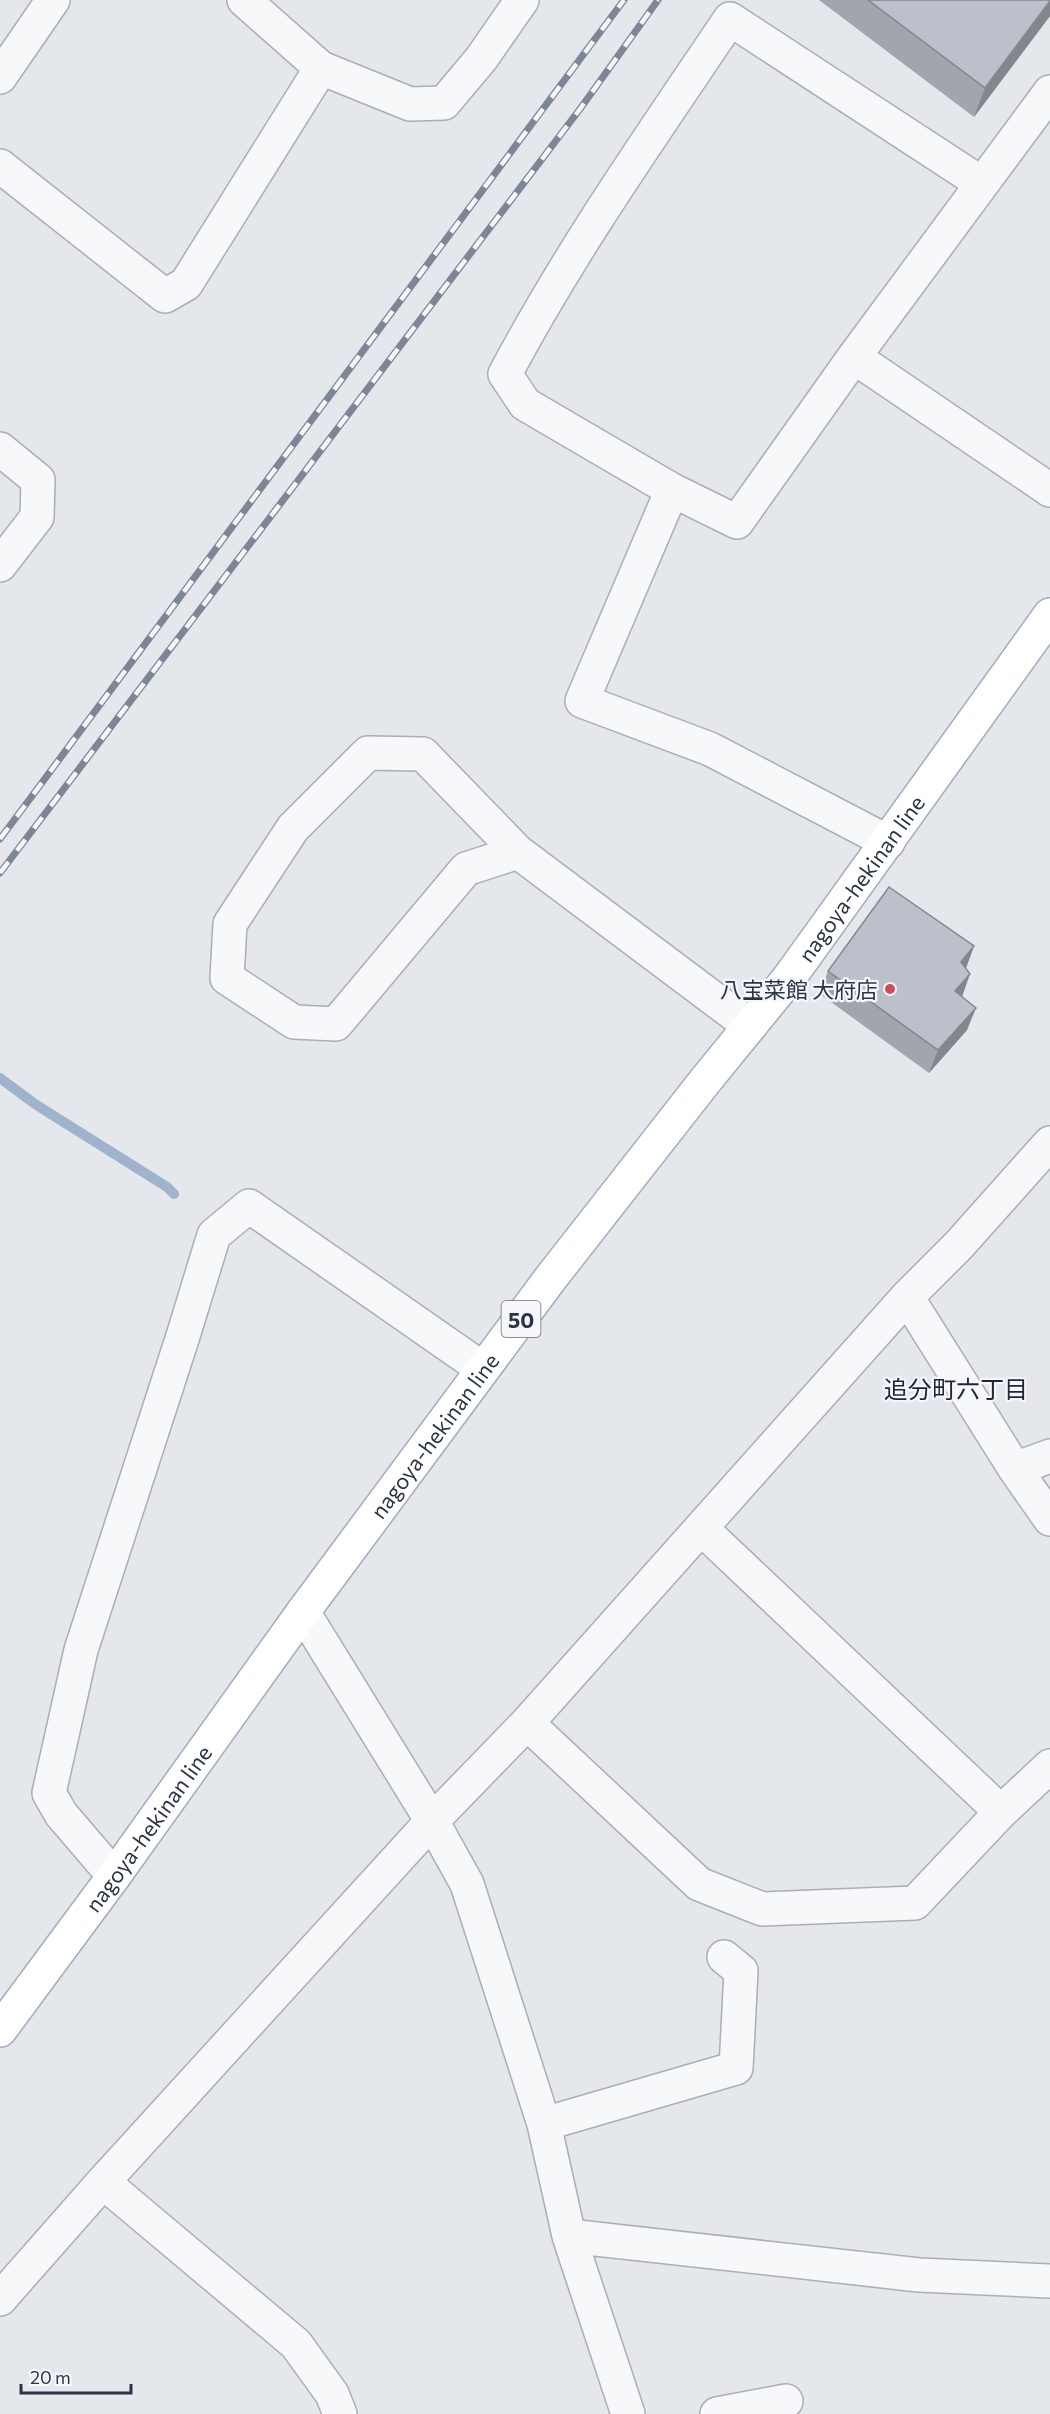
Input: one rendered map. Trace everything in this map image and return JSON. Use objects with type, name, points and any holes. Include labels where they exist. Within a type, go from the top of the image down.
[{"type":"main road","name":"nagoya-hekinan line","points":[[0,2030],[114,1876],[303,1612],[550,1279],[789,978],[1050,615]]},
{"type":"street","points":[[0,77],[53,0]]},
{"type":"street","points":[[244,0],[321,68],[410,104],[444,103],[481,59],[522,0]]},
{"type":"street","points":[[981,183],[730,19],[612,194],[542,305],[506,374],[525,404],[672,490],[737,522],[854,357],[1050,92]]},
{"type":"street","points":[[0,166],[165,296],[186,284],[321,68]]},
{"type":"street","points":[[854,357],[1050,490]]},
{"type":"street","points":[[0,449],[38,480],[37,517],[0,565]]},
{"type":"street","points":[[672,490],[582,701],[710,749],[888,842]]},
{"type":"street","points":[[518,852],[466,869],[336,1024],[294,1022],[227,978],[231,924],[293,828],[368,753],[423,754],[518,852],[750,1026]]},
{"type":"street","points":[[0,2299],[103,2182],[432,1821],[527,1723],[907,1297],[960,1245],[1050,1143]]},
{"type":"street","points":[[114,1876],[61,1814],[50,1793],[81,1650],[214,1235],[249,1206],[483,1369]]},
{"type":"street","points":[[907,1297],[1015,1469],[1050,1519]]},
{"type":"street","points":[[1015,1469],[1050,1456]]},
{"type":"street","points":[[701,1528],[1001,1812]]},
{"type":"street","points":[[303,1612],[432,1821],[467,1884],[544,2124],[569,2236],[628,2414]]},
{"type":"street","points":[[527,1723],[699,1884],[762,1909],[915,1903],[1001,1812],[1050,1766]]},
{"type":"street","points":[[544,2124],[736,2068],[741,1971],[724,1957]]},
{"type":"street","points":[[103,2182],[296,2344],[327,2407]]},
{"type":"street","points":[[569,2236],[919,2275],[1050,2281]]},
{"type":"street","points":[[717,2414],[786,2401]]},
{"type":"building","points":[[868,0],[1050,0],[1050,1],[985,88]]},
{"type":"building","name":"八宝菜館 大府店","points":[[889,887],[974,946],[961,962],[970,974],[955,991],[976,1008],[938,1050],[828,971]]},
{"type":"waterway","points":[[0,1078],[35,1104],[167,1187],[174,1194]]},
{"type":"railway","points":[[0,839],[624,0]]},
{"type":"railway","points":[[0,873],[580,109],[658,0]]},
{"type":"place","name":"八宝菜館 大府店","points":[[890,989]]},
{"type":"district","name":"追分町六丁目","points":[[956,1388]]}]
